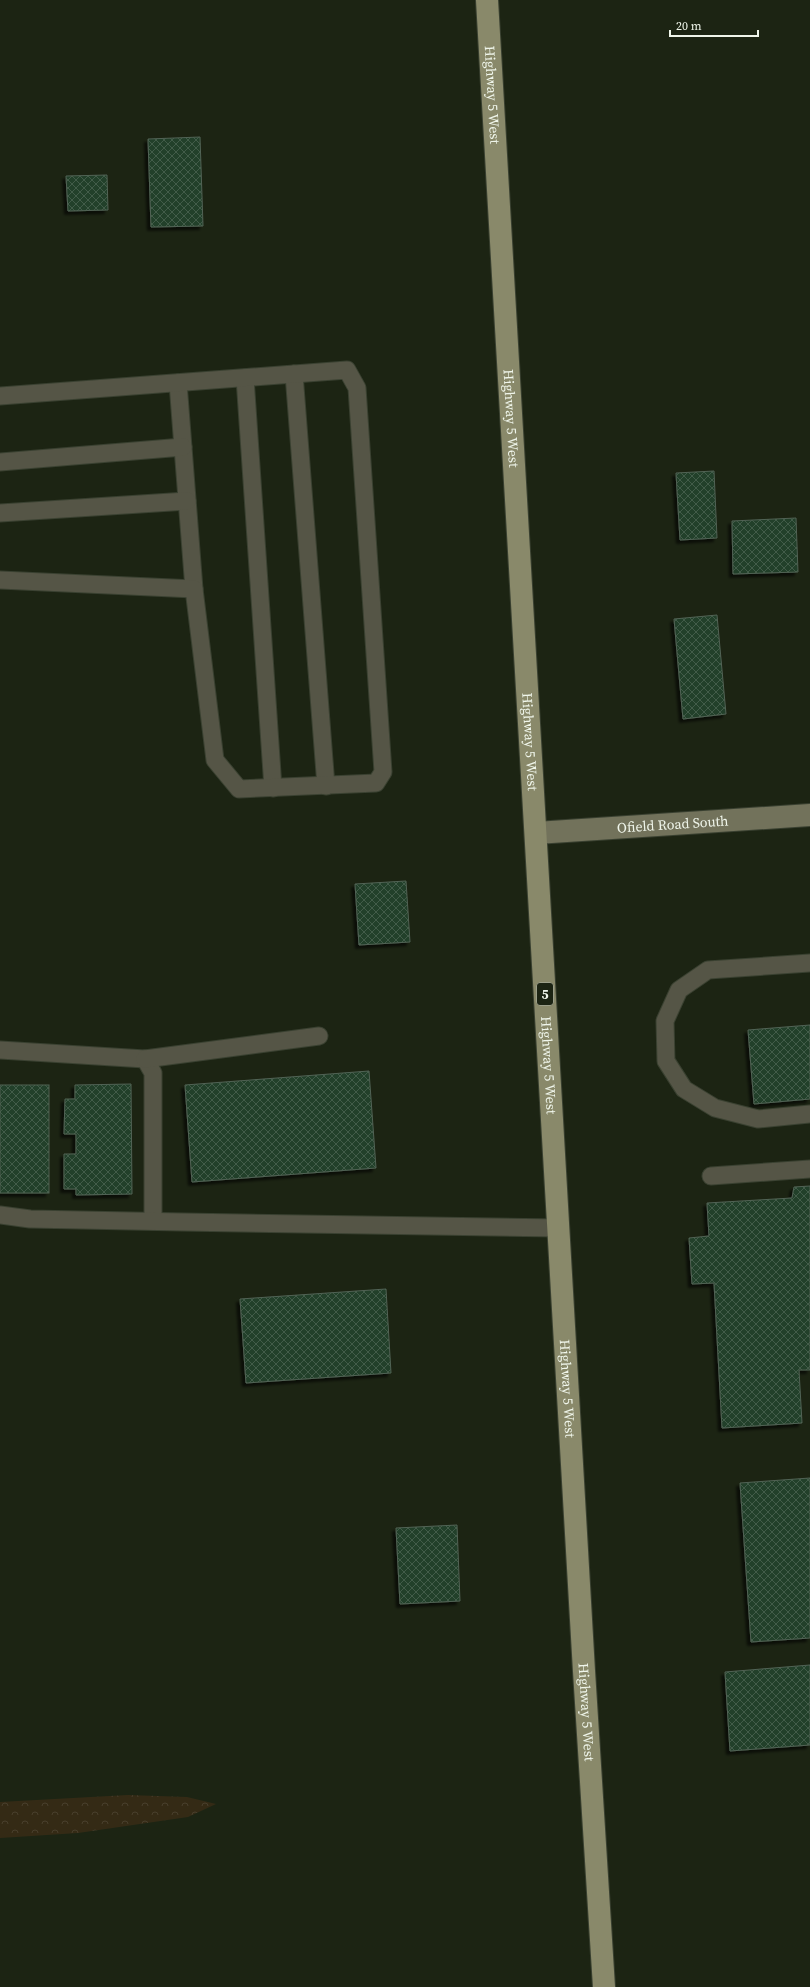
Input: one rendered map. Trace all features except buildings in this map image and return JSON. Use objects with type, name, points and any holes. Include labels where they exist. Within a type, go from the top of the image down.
[{"type":"main road","name":"Highway 5 West","points":[[487,0],[558,1228],[604,1987]]},
{"type":"street","name":"Ofield Road South","points":[[536,833],[810,815]]},
{"type":"lane","points":[[0,396],[347,370],[358,388],[383,772],[376,783],[239,789],[215,760],[194,589],[178,383]]},
{"type":"lane","points":[[294,374],[326,786]]},
{"type":"lane","points":[[245,378],[274,788]]},
{"type":"lane","points":[[0,462],[183,448]]},
{"type":"lane","points":[[0,513],[187,501]]},
{"type":"lane","points":[[0,580],[194,589]]},
{"type":"lane","points":[[810,963],[708,970],[679,990],[665,1021],[666,1061],[684,1089],[715,1108],[758,1119],[810,1114]]},
{"type":"lane","points":[[0,1050],[145,1059],[319,1036]]},
{"type":"lane","points":[[145,1059],[152,1073],[153,1221]]},
{"type":"lane","points":[[711,1176],[810,1169]]},
{"type":"lane","points":[[0,1215],[30,1219],[558,1228]]},
{"type":"green space","points":[[128,1795],[187,1797],[216,1804],[188,1817],[78,1833],[0,1838],[0,1802]]}]
